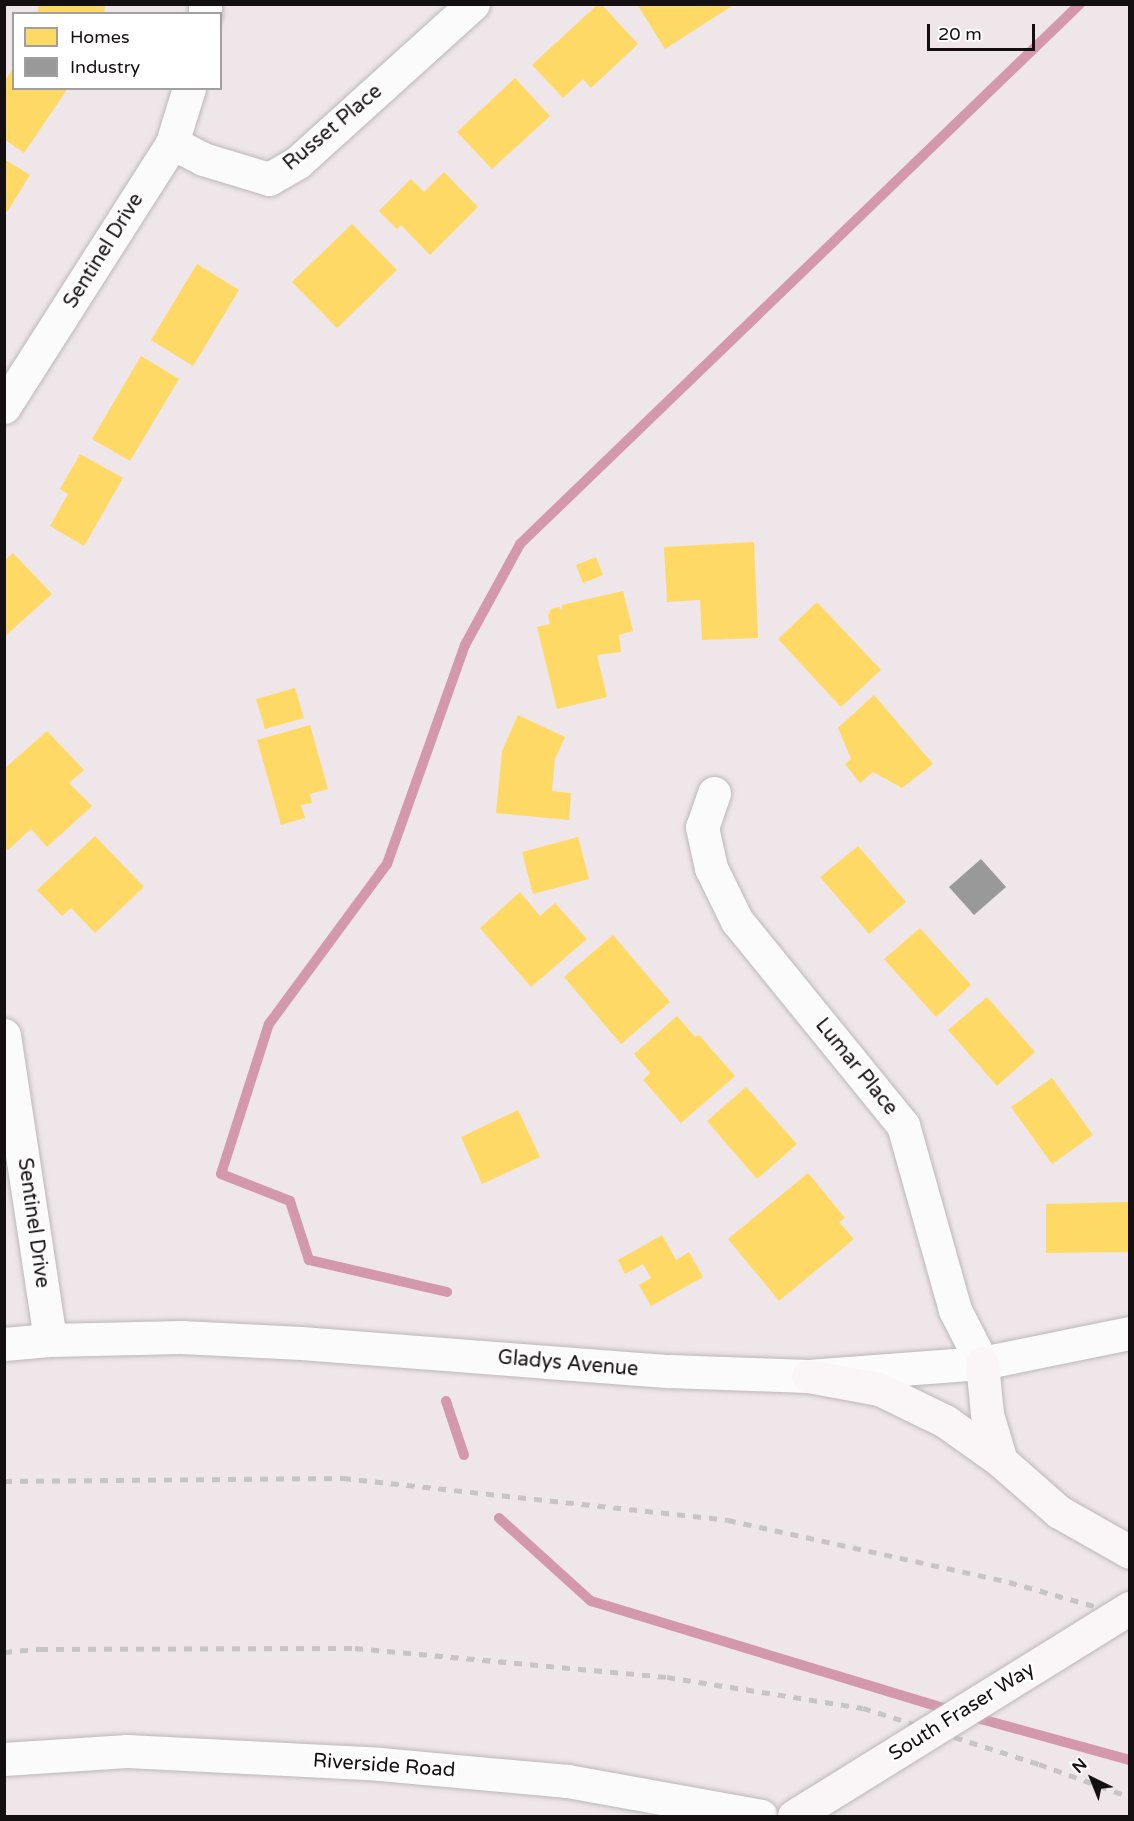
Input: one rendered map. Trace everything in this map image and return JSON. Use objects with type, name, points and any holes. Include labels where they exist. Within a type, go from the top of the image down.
[{"type":"main road","points":[[982,1363],[987,1414],[1000,1461]]},
{"type":"main road","points":[[808,1376],[879,1389],[945,1421],[1000,1461],[1059,1512],[1130,1552]]},
{"type":"main road","name":"South Fraser Way","points":[[794,1816],[1130,1608]]},
{"type":"street","name":"Russet Place","points":[[172,143],[203,159],[269,179],[298,162],[473,4]]},
{"type":"street","name":"Sentinel Drive","points":[[4,406],[172,143],[188,90]]},
{"type":"street","name":"Lumar Place","points":[[714,793],[702,827],[711,868],[736,921],[903,1125],[955,1310],[982,1363]]},
{"type":"street","name":"Sentinel Drive","points":[[4,1035],[50,1340]]},
{"type":"street","name":"Gladys Avenue","points":[[4,1344],[50,1340],[182,1337],[312,1344],[669,1371],[808,1376],[982,1363],[1130,1333]]},
{"type":"street","name":"Riverside Road","points":[[4,1759],[127,1751],[380,1764],[567,1781],[761,1816]]},
{"type":"building: Homes","points":[[38,4],[105,4],[104,12],[38,12]]},
{"type":"building: Homes","points":[[598,4],[601,4],[638,44],[591,88],[583,79],[563,98],[532,65]]},
{"type":"building: Homes","points":[[637,4],[735,4],[665,49]]},
{"type":"building: Homes","points":[[12,71],[12,90],[67,90],[24,153],[4,139],[4,81]]},
{"type":"building: Homes","points":[[515,78],[550,116],[492,169],[457,132]]},
{"type":"building: Homes","points":[[4,159],[30,175],[7,212],[4,211]]},
{"type":"building: Homes","points":[[444,172],[478,207],[430,255],[401,225],[397,229],[379,211],[411,179],[424,192]]},
{"type":"building: Homes","points":[[352,224],[397,270],[337,328],[292,282]]},
{"type":"building: Homes","points":[[197,264],[239,290],[193,366],[151,340]]},
{"type":"building: Homes","points":[[141,356],[179,379],[130,461],[92,439]]},
{"type":"building: Homes","points":[[80,454],[123,478],[84,546],[50,526],[68,494],[60,489]]},
{"type":"building: Homes","points":[[754,542],[758,638],[702,640],[700,600],[667,602],[664,547]]},
{"type":"building: Homes","points":[[13,553],[52,594],[4,637],[4,561]]},
{"type":"building: Homes","points":[[596,557],[603,575],[583,583],[576,565]]},
{"type":"building: Homes","points":[[623,591],[633,631],[619,635],[621,652],[597,655],[607,697],[557,709],[537,627],[550,624],[548,615],[551,609],[559,607],[562,611],[562,605]]},
{"type":"building: Homes","points":[[817,602],[881,670],[841,707],[778,639]]},
{"type":"building: Homes","points":[[295,688],[304,718],[265,729],[256,699]]},
{"type":"building: Homes","points":[[874,695],[933,764],[902,788],[873,772],[860,783],[845,764],[851,759],[838,728]]},
{"type":"building: Homes","points":[[518,715],[565,737],[555,759],[552,791],[571,793],[569,820],[496,813],[502,751]]},
{"type":"building: Homes","points":[[310,725],[328,789],[310,794],[312,803],[301,805],[305,818],[281,825],[257,740]]},
{"type":"building: Homes","points":[[47,731],[84,770],[69,783],[92,806],[47,847],[31,829],[8,850],[4,846],[4,769]]},
{"type":"building: Homes","points":[[95,836],[144,887],[95,933],[71,908],[62,916],[37,890]]},
{"type":"building: Homes","points":[[578,837],[589,879],[533,894],[522,852]]},
{"type":"building: Homes","points":[[858,846],[906,902],[869,934],[820,877]]},
{"type":"building: Homes","points":[[520,892],[540,916],[555,903],[587,939],[531,987],[480,928]]},
{"type":"building: Homes","points":[[920,928],[971,985],[936,1017],[884,959]]},
{"type":"building: Homes","points":[[613,935],[670,1002],[621,1044],[564,977]]},
{"type":"building: Homes","points":[[987,997],[1035,1052],[997,1086],[948,1030]]},
{"type":"building: Homes","points":[[677,1016],[695,1037],[699,1035],[735,1076],[681,1123],[643,1080],[650,1073],[634,1054]]},
{"type":"building: Homes","points":[[1052,1078],[1093,1135],[1052,1164],[1011,1107]]},
{"type":"building: Homes","points":[[746,1087],[797,1144],[757,1179],[707,1121]]},
{"type":"building: Homes","points":[[518,1110],[540,1157],[482,1184],[461,1137]]},
{"type":"building: Homes","points":[[808,1173],[845,1218],[839,1222],[854,1239],[779,1301],[728,1239]]},
{"type":"building: Homes","points":[[1130,1202],[1130,1252],[1046,1253],[1046,1204]]},
{"type":"building: Homes","points":[[662,1235],[676,1260],[689,1252],[703,1277],[651,1306],[639,1285],[651,1278],[643,1264],[625,1274],[618,1260]]},
{"type":"building: Industry","points":[[981,859],[1006,887],[974,915],[949,887]]},
{"type":"waterway","points":[[447,1292],[309,1260],[290,1201],[221,1174],[269,1024],[387,864],[465,645],[520,544],[1080,4]]},
{"type":"waterway","points":[[446,1401],[464,1455]]},
{"type":"waterway","points":[[499,1518],[591,1601],[952,1711]]},
{"type":"waterway","points":[[970,1716],[1130,1760]]},
{"type":"railway","points":[[4,1481],[343,1478],[728,1520],[1009,1582],[1130,1616]]},
{"type":"railway","points":[[4,1652],[40,1649],[355,1648],[667,1677],[863,1708],[1039,1764],[1130,1797]]}]
